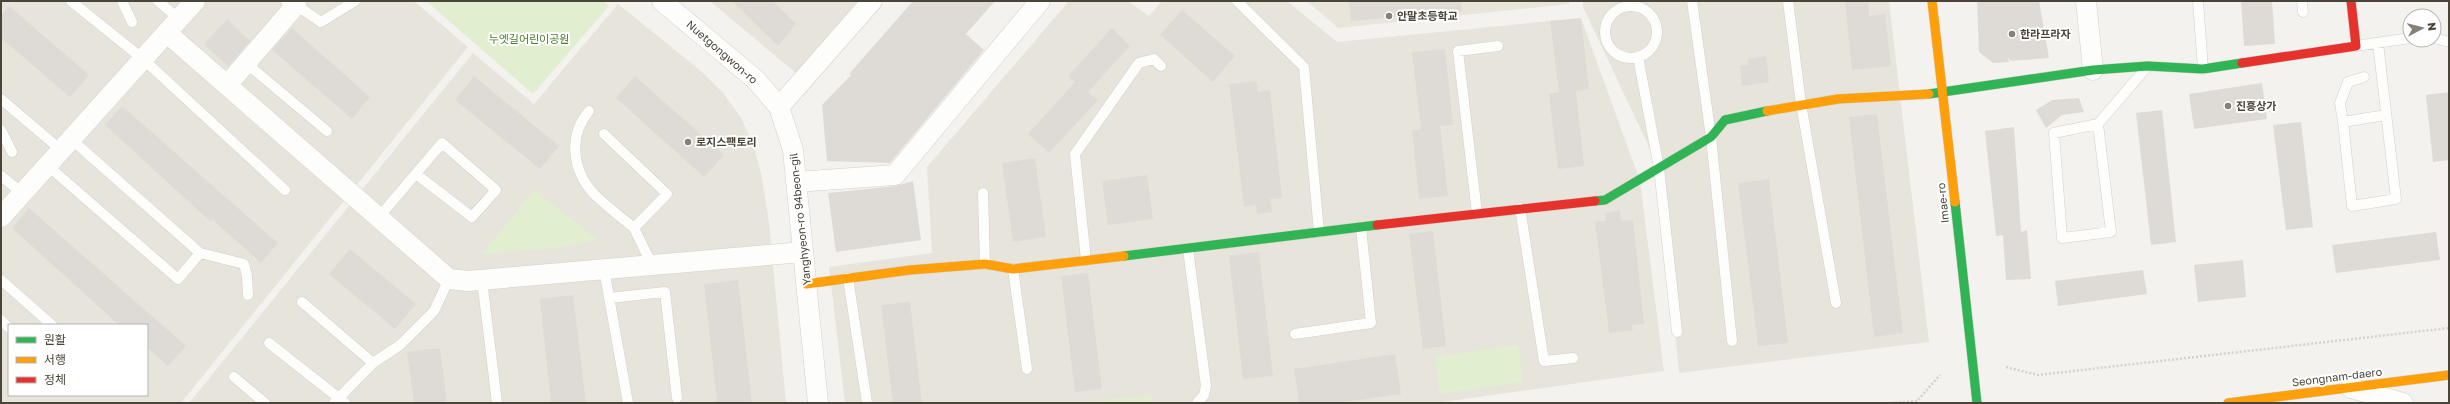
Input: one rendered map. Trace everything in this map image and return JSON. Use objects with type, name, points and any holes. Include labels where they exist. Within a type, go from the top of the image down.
[{"type":"street","points":[[1,217],[195,1]]},
{"type":"street","name":"Nuetgongwon-ro","points":[[662,1],[756,80],[779,107]]},
{"type":"street","points":[[779,107],[872,1]]},
{"type":"street","points":[[796,182],[895,175],[1040,1]]},
{"type":"street","name":"Imae-ro","points":[[1932,1],[1977,403]]},
{"type":"street","points":[[2086,1],[2093,70]]},
{"type":"street","points":[[806,284],[848,278],[985,264],[1013,269],[1477,213],[1605,200],[1711,137],[1724,120],[1801,104],[1942,93],[2093,70],[2148,66],[2203,69],[2356,46],[2351,1]]},
{"type":"street","points":[[227,85],[294,3]]},
{"type":"street","points":[[173,26],[227,85],[449,279],[468,281],[482,280],[803,252]]},
{"type":"street","name":"Yanghyeon-ro 94beon-gil","points":[[779,107],[794,150],[818,403]]},
{"type":"street","name":"Seongnam-daero","points":[[2228,403],[2449,375]]},
{"type":"street","points":[[2351,388],[2403,403]]},
{"type":"lane","points":[[71,1],[143,59],[286,190]]},
{"type":"lane","points":[[122,1],[132,22]]},
{"type":"lane","points":[[158,1],[173,26]]},
{"type":"lane","points":[[294,3],[321,22],[355,1]]},
{"type":"lane","points":[[1237,1],[1304,67],[1319,232]]},
{"type":"lane","points":[[1692,1],[1711,137],[1732,341]]},
{"type":"lane","points":[[1788,1],[1801,104],[1836,303]]},
{"type":"lane","points":[[2198,1],[2203,69]]},
{"type":"lane","points":[[2302,1],[2303,12]]},
{"type":"lane","points":[[1630,6],[1642,9],[1649,14],[1656,26],[1656,41],[1652,48],[1638,57],[1630,58],[1616,53],[1607,41],[1607,23],[1612,16],[1622,8],[1630,6]]},
{"type":"lane","points":[[2356,46],[2402,39]]},
{"type":"lane","points":[[2364,77],[2348,82],[2340,103],[2352,206],[2396,199],[2378,43]]},
{"type":"lane","points":[[1477,213],[1458,51],[1498,46]]},
{"type":"lane","points":[[1638,57],[1659,168],[1677,332]]},
{"type":"lane","points":[[1086,260],[1075,154],[1139,63],[1154,59],[1161,66]]},
{"type":"lane","points":[[246,63],[327,130]]},
{"type":"lane","points":[[2098,124],[2111,232],[2062,238],[2054,133],[2098,124],[2148,66]]},
{"type":"lane","points":[[1,99],[66,144],[200,253],[244,264],[247,276],[248,295]]},
{"type":"lane","points":[[589,111],[580,122],[575,143],[577,165],[594,193],[634,228],[652,265]]},
{"type":"lane","points":[[2343,122],[2386,115]]},
{"type":"lane","points":[[1,130],[12,152]]},
{"type":"lane","points":[[604,134],[667,194],[634,228]]},
{"type":"lane","points":[[379,217],[442,143],[496,190],[472,217],[416,174]]},
{"type":"lane","points":[[47,165],[178,279],[200,253]]},
{"type":"lane","points":[[1,176],[22,193]]},
{"type":"lane","points":[[982,193],[985,264]]},
{"type":"lane","points":[[1520,208],[1544,361],[1573,358]]},
{"type":"lane","points":[[1295,334],[1371,323],[1361,228]]},
{"type":"lane","points":[[1188,249],[1206,386],[1204,394],[1197,403]]},
{"type":"lane","points":[[604,269],[628,403]]},
{"type":"lane","points":[[1013,269],[1027,369]]},
{"type":"lane","points":[[848,278],[867,403]]},
{"type":"lane","points":[[269,343],[340,402],[373,362],[400,345],[434,311],[449,279]]},
{"type":"lane","points":[[482,280],[497,403]]},
{"type":"lane","points":[[3,285],[51,324]]},
{"type":"lane","points":[[609,298],[665,292],[677,398]]},
{"type":"lane","points":[[302,302],[373,362]]},
{"type":"lane","points":[[234,377],[265,403]]},
{"type":"path","points":[[2006,367],[2038,375],[2449,328]]},
{"type":"path","points":[[1891,403],[1917,401],[1940,375]]},
{"type":"shaded area","points":[[1,1],[414,1],[468,47],[181,403],[1,403]]},
{"type":"shaded area","points":[[710,1],[861,1],[797,74]]},
{"type":"shaded area","points":[[1069,1],[1128,1],[1149,16],[1162,1],[1287,1],[1337,42],[1581,18],[1640,181],[1664,371],[1436,403],[845,403],[829,267],[932,253],[927,167]]},
{"type":"shaded area","name":"안말초등학교","points":[[1307,1],[1569,1],[1569,4],[1338,28]]},
{"type":"shaded area","points":[[1583,1],[1889,1],[1929,342],[1679,373],[1659,168],[1583,7]]},
{"type":"shaded area","points":[[618,4],[701,71],[724,94],[741,118],[753,144],[761,173],[769,222],[786,403],[189,403],[473,53],[534,104]]},
{"type":"green space","name":"누엣길어린이공원","points":[[426,1],[603,1],[609,6],[533,94]]},
{"type":"green space","points":[[534,190],[598,240],[547,249],[482,254]]},
{"type":"green space","points":[[1518,345],[1523,382],[1440,394],[1435,357]]},
{"type":"green space","points":[[1151,395],[1152,403],[1078,403]]},
{"type":"building","points":[[732,1],[773,1],[796,24],[778,46]]},
{"type":"building","points":[[913,1],[995,1],[966,34],[984,50],[890,163],[827,161],[822,105],[851,75],[849,74]]},
{"type":"building","points":[[1349,1],[1461,1],[1462,11],[1351,21]]},
{"type":"building","points":[[1845,1],[1868,1],[1869,16],[1885,14],[1891,66],[1852,70]]},
{"type":"building","name":"한라프라자","points":[[1977,1],[2039,1],[2049,58],[2011,61],[2008,57],[2009,62],[1993,63],[1979,52]]},
{"type":"building","points":[[2241,1],[2272,1],[2275,44],[2244,46]]},
{"type":"building","points":[[9,6],[89,75],[70,97],[1,38],[1,16]]},
{"type":"building","points":[[1182,10],[1235,56],[1213,82],[1160,35]]},
{"type":"building","points":[[1581,18],[1589,89],[1576,91],[1584,166],[1558,169],[1549,94],[1559,92],[1550,21]]},
{"type":"building","points":[[227,19],[250,41],[228,66],[204,44]]},
{"type":"building","points":[[292,28],[370,97],[352,119],[272,50]]},
{"type":"building","points":[[1112,28],[1130,46],[1088,92],[1098,100],[1049,153],[1028,134],[1075,82],[1068,76]]},
{"type":"building","points":[[1445,49],[1453,125],[1440,126],[1448,196],[1419,199],[1412,130],[1421,130],[1412,52]]},
{"type":"building","points":[[1766,56],[1769,82],[1742,86],[1740,66],[1748,65],[1748,59]]},
{"type":"building","points":[[474,76],[559,146],[540,169],[455,100]]},
{"type":"building","points":[[635,76],[724,155],[704,177],[616,98]]},
{"type":"building","points":[[1257,81],[1258,92],[1270,90],[1282,198],[1270,199],[1272,212],[1257,214],[1256,205],[1244,207],[1229,84]]},
{"type":"building","name":"진흥상가","points":[[2262,83],[2267,119],[2194,129],[2189,94]]},
{"type":"building","points":[[2449,92],[2449,160],[2433,162],[2426,95]]},
{"type":"building","points":[[2079,98],[2084,112],[2062,115],[2046,128],[2036,110],[2052,100]]},
{"type":"building","points":[[122,106],[278,243],[261,263],[212,219],[211,222],[105,125]]},
{"type":"building","points":[[2162,110],[2176,242],[2151,245],[2136,113]]},
{"type":"building","points":[[1877,114],[1903,333],[1874,337],[1849,117]]},
{"type":"building","points":[[2301,122],[2313,227],[2286,230],[2273,125]]},
{"type":"building","points":[[2014,127],[2021,232],[2027,230],[2031,279],[2006,280],[2003,235],[1996,236],[1985,131]]},
{"type":"building","points":[[1035,158],[1046,237],[1013,242],[1002,163]]},
{"type":"building","points":[[1147,175],[1153,219],[1108,225],[1102,181]]},
{"type":"building","points":[[1769,179],[1788,343],[1758,346],[1738,183]]},
{"type":"building","points":[[913,181],[921,240],[836,252],[828,193],[896,186]]},
{"type":"building","points":[[29,208],[186,346],[168,366],[148,348],[148,324],[118,324],[12,228]]},
{"type":"building","points":[[1620,210],[1621,221],[1633,220],[1644,324],[1632,325],[1633,330],[1609,333],[1595,222],[1606,221],[1605,213]]},
{"type":"building","points":[[1433,231],[1446,346],[1423,349],[1409,234]]},
{"type":"building","points":[[2436,232],[2440,260],[2336,273],[2332,245]]},
{"type":"building","points":[[350,249],[416,304],[395,329],[329,274]]},
{"type":"building","points":[[1259,252],[1273,376],[1243,379],[1229,256]]},
{"type":"building","points":[[2243,260],[2246,297],[2198,302],[2194,265]]},
{"type":"building","points":[[2143,270],[2147,294],[2058,306],[2055,281]]},
{"type":"building","points":[[1088,273],[1102,389],[1075,392],[1061,276]]},
{"type":"building","points":[[738,280],[752,403],[717,403],[704,284]]},
{"type":"building","points":[[573,295],[586,403],[551,403],[540,299]]},
{"type":"building","points":[[910,302],[922,403],[893,403],[881,305]]},
{"type":"building","points":[[440,348],[447,403],[414,403],[407,352]]},
{"type":"building","points":[[1395,354],[1401,394],[1338,403],[1299,403],[1294,369]]},
{"type":"traffic: fast","points":[[1929,94],[2093,70],[2148,66],[2203,69],[2242,63]]},
{"type":"traffic: fast","points":[[1595,201],[1605,200],[1711,137],[1725,120],[1767,111]]},
{"type":"traffic: fast","points":[[1955,202],[1977,403]]},
{"type":"traffic: fast","points":[[1124,256],[1377,225]]},
{"type":"traffic: slow","points":[[1932,1],[1955,202]]},
{"type":"traffic: slow","points":[[1767,111],[1838,99],[1929,94]]},
{"type":"traffic: slow","points":[[806,284],[910,270],[985,264],[1013,269],[1124,256]]},
{"type":"traffic: slow","points":[[2228,403],[2449,375]]},
{"type":"traffic: jam","points":[[2242,63],[2356,46],[2351,1]]},
{"type":"traffic: jam","points":[[1377,225],[1595,201]]},
{"type":"place","name":"안말초등학교","points":[[1389,16]]},
{"type":"place","name":"한라프라자","points":[[2012,34]]},
{"type":"place","name":"진흥상가","points":[[2228,106]]},
{"type":"place","name":"로지스팩토리","points":[[688,142]]}]
